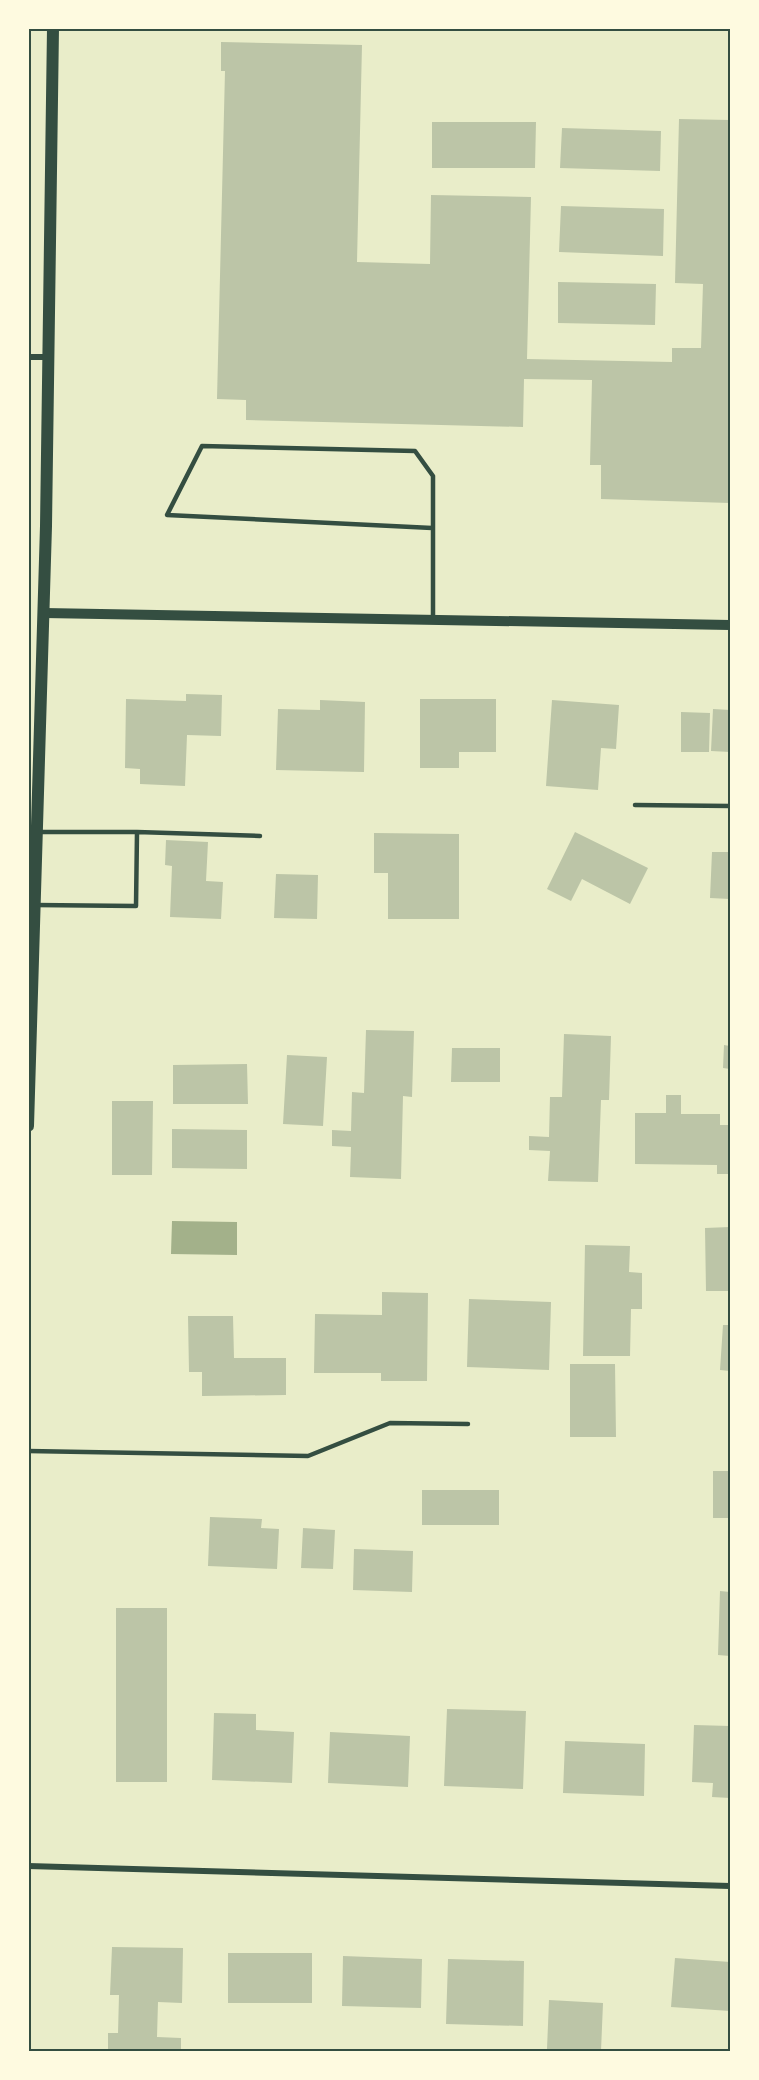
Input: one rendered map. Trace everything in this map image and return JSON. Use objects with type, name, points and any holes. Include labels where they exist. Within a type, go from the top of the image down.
[{"type":"main road","points":[[28,1126],[50,357],[53,28]]},
{"type":"street","points":[[28,357],[50,357]]},
{"type":"street","points":[[44,613],[730,625]]},
{"type":"street","points":[[28,1866],[730,1886]]},
{"type":"lane","points":[[432,528],[168,515],[202,446],[415,451],[433,476],[433,620]]},
{"type":"lane","points":[[635,805],[730,806]]},
{"type":"lane","points":[[35,827],[260,836]]},
{"type":"lane","points":[[34,905],[136,906],[137,832]]},
{"type":"lane","points":[[28,1451],[308,1456],[390,1423],[468,1424]]},
{"type":"shaded area","points":[[172,1221],[237,1222],[237,1255],[171,1254]]},
{"type":"building","points":[[221,42],[362,45],[357,262],[430,264],[431,195],[531,197],[527,359],[672,362],[672,348],[701,348],[703,284],[675,283],[679,119],[730,120],[730,503],[601,499],[601,465],[590,465],[592,380],[524,379],[523,427],[246,420],[246,400],[217,399],[225,71],[221,71]]},
{"type":"building","points":[[432,122],[536,122],[535,168],[432,168]]},
{"type":"building","points":[[562,128],[661,131],[660,171],[560,168]]},
{"type":"building","points":[[561,206],[664,209],[663,256],[559,252]]},
{"type":"building","points":[[558,282],[656,284],[655,325],[558,323]]},
{"type":"building","points":[[186,694],[222,695],[221,736],[187,735],[185,786],[140,784],[140,769],[125,768],[126,699],[186,701]]},
{"type":"building","points":[[420,699],[496,699],[496,752],[459,752],[459,768],[420,768]]},
{"type":"building","points":[[320,700],[365,702],[364,772],[276,770],[278,709],[320,710]]},
{"type":"building","points":[[552,700],[619,705],[616,749],[601,748],[598,790],[546,786]]},
{"type":"building","points":[[713,709],[730,710],[730,752],[711,751]]},
{"type":"building","points":[[681,712],[710,713],[709,752],[681,752]]},
{"type":"building","points":[[575,832],[648,868],[630,904],[582,879],[571,901],[547,889]]},
{"type":"building","points":[[374,833],[459,834],[459,919],[388,919],[388,873],[374,873]]},
{"type":"building","points":[[166,840],[208,842],[206,881],[223,882],[221,919],[170,917],[172,866],[165,865]]},
{"type":"building","points":[[712,852],[730,852],[730,899],[710,898]]},
{"type":"building","points":[[276,874],[318,875],[317,919],[274,918]]},
{"type":"building","points":[[366,1030],[414,1031],[412,1097],[403,1096],[401,1179],[350,1177],[351,1147],[332,1146],[332,1130],[351,1131],[352,1092],[364,1093]]},
{"type":"building","points":[[564,1034],[611,1036],[609,1100],[601,1100],[598,1182],[548,1181],[550,1151],[529,1150],[529,1136],[549,1137],[550,1097],[562,1097]]},
{"type":"building","points":[[724,1045],[730,1046],[730,1069],[723,1068]]},
{"type":"building","points":[[452,1048],[500,1048],[500,1082],[451,1082]]},
{"type":"building","points":[[287,1055],[327,1057],[323,1126],[283,1124]]},
{"type":"building","points":[[247,1064],[248,1104],[173,1104],[173,1065]]},
{"type":"building","points":[[666,1095],[681,1095],[681,1114],[720,1114],[720,1125],[730,1125],[730,1174],[717,1174],[717,1165],[635,1164],[635,1113],[666,1113]]},
{"type":"building","points":[[112,1101],[153,1101],[152,1175],[112,1175]]},
{"type":"building","points":[[172,1129],[247,1130],[247,1169],[172,1168]]},
{"type":"building","points":[[730,1227],[730,1291],[706,1291],[705,1228]]},
{"type":"building","points":[[585,1245],[630,1246],[629,1272],[642,1273],[642,1309],[631,1309],[630,1356],[583,1356]]},
{"type":"building","points":[[382,1292],[428,1293],[427,1381],[381,1381],[381,1373],[314,1373],[315,1314],[382,1315]]},
{"type":"building","points":[[469,1299],[551,1302],[549,1370],[467,1367]]},
{"type":"building","points":[[188,1316],[233,1316],[234,1358],[286,1358],[286,1395],[202,1396],[202,1372],[189,1372]]},
{"type":"building","points":[[723,1325],[730,1325],[730,1371],[720,1370]]},
{"type":"building","points":[[570,1364],[615,1364],[616,1437],[570,1437]]},
{"type":"building","points":[[713,1471],[730,1471],[730,1518],[713,1518]]},
{"type":"building","points":[[422,1490],[499,1490],[499,1525],[422,1525]]},
{"type":"building","points":[[210,1517],[262,1519],[261,1528],[279,1529],[277,1569],[208,1566]]},
{"type":"building","points":[[303,1528],[335,1530],[333,1569],[301,1568]]},
{"type":"building","points":[[354,1549],[413,1551],[412,1592],[353,1590]]},
{"type":"building","points":[[720,1591],[730,1592],[730,1656],[718,1655]]},
{"type":"building","points":[[116,1608],[167,1608],[167,1782],[116,1782]]},
{"type":"building","points":[[447,1709],[526,1711],[523,1789],[444,1786]]},
{"type":"building","points":[[214,1713],[256,1714],[256,1730],[294,1732],[292,1783],[212,1780]]},
{"type":"building","points":[[694,1725],[730,1726],[730,1798],[712,1797],[713,1783],[692,1782]]},
{"type":"building","points":[[330,1732],[410,1736],[408,1787],[328,1783]]},
{"type":"building","points":[[565,1741],[645,1744],[644,1796],[563,1793]]},
{"type":"building","points":[[112,1947],[183,1948],[182,2003],[158,2002],[157,2037],[181,2038],[181,2052],[108,2052],[108,2033],[118,2033],[119,1995],[110,1995]]},
{"type":"building","points":[[228,1953],[312,1953],[312,2003],[228,2003]]},
{"type":"building","points":[[343,1956],[422,1959],[421,2008],[342,2006]]},
{"type":"building","points":[[675,1958],[730,1962],[730,2011],[671,2007]]},
{"type":"building","points":[[448,1959],[524,1961],[523,2026],[446,2024]]},
{"type":"building","points":[[549,2000],[603,2003],[601,2051],[547,2049]]}]
